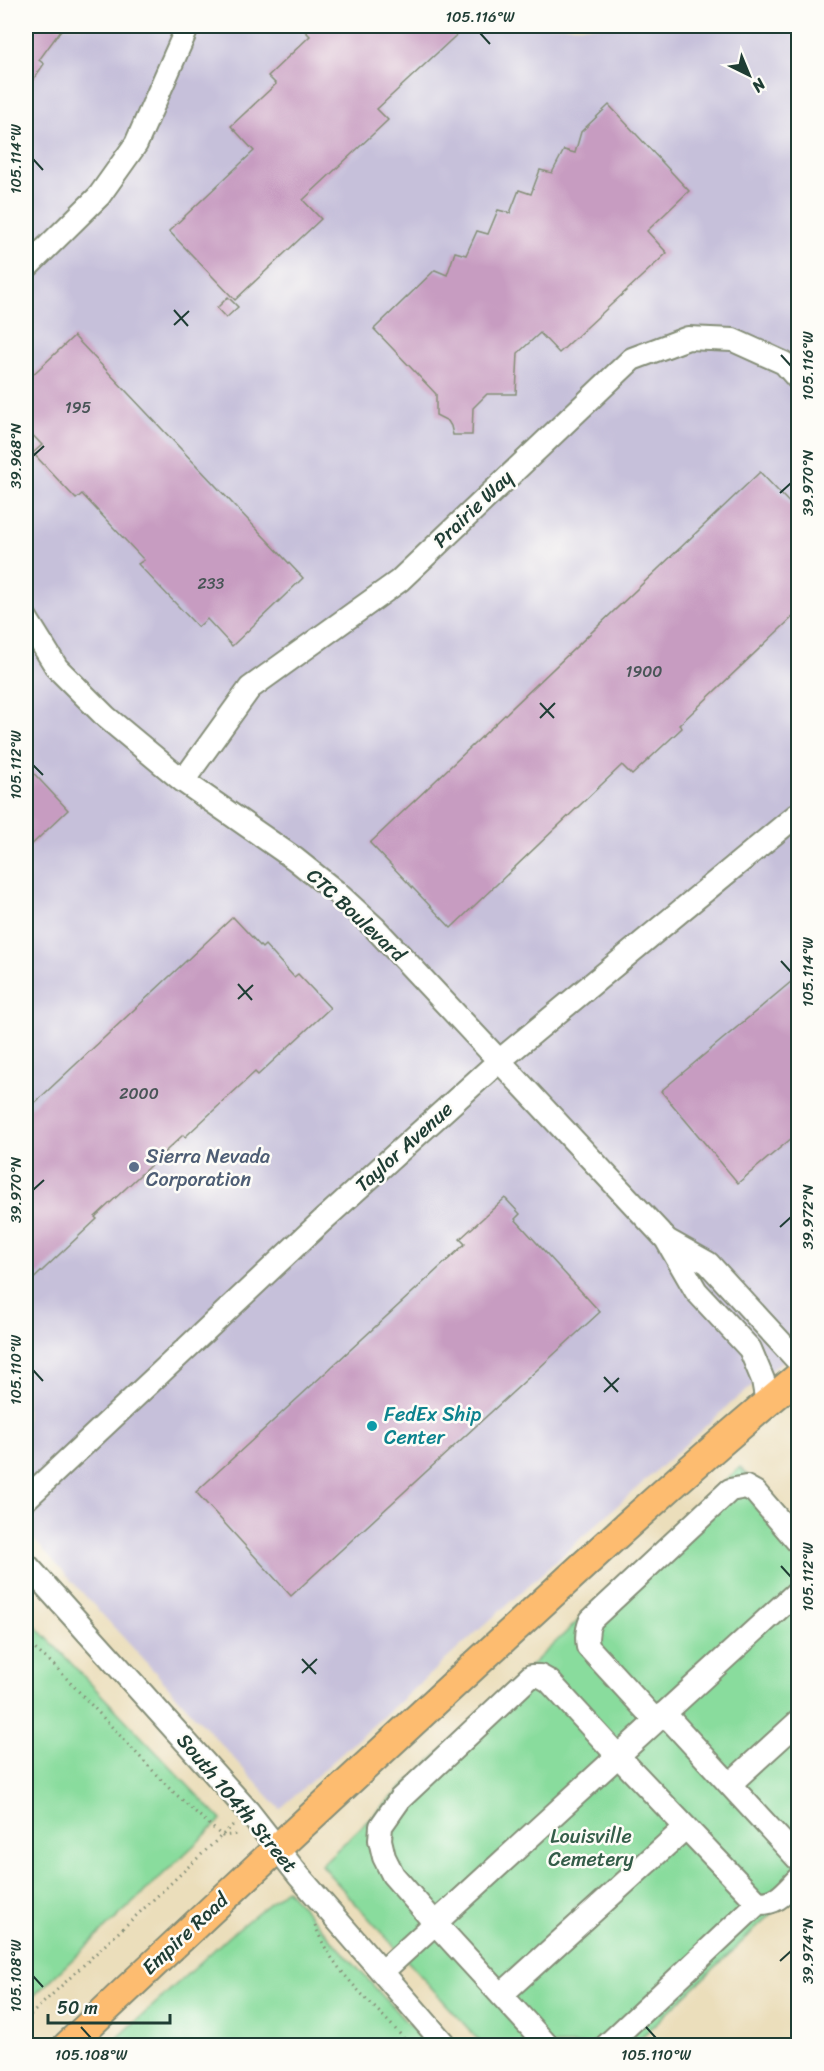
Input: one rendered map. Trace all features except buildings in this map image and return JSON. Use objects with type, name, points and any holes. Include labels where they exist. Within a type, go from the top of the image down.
[{"type":"main road","name":"Empire Road","points":[[67,2046],[277,1846],[604,1545],[711,1449],[798,1377]]},
{"type":"street","points":[[26,268],[99,196],[136,144],[188,26]]},
{"type":"street","name":"Prairie Way","points":[[183,781],[250,688],[399,580],[632,358],[688,338],[733,340],[784,363],[798,379]]},
{"type":"street","name":"CTC Boulevard","points":[[26,618],[57,668],[106,717],[183,781],[277,846],[335,891],[374,927],[666,1239],[696,1291],[750,1349],[763,1380],[767,1403]]},
{"type":"street","name":"Taylor Avenue","points":[[26,1499],[322,1221],[499,1060],[798,814]]},
{"type":"street","name":"CTC Boulevard","points":[[666,1239],[708,1263],[798,1361]]},
{"type":"street","points":[[798,1542],[755,1492],[746,1487],[730,1490],[591,1620],[587,1628],[586,1639],[588,1647],[730,1784],[798,1859]]},
{"type":"street","name":"South 104th Street","points":[[26,1564],[248,1811],[299,1876],[446,2046]]},
{"type":"street","points":[[382,1972],[798,1591]]},
{"type":"street","points":[[548,2046],[393,1875],[384,1857],[380,1840],[381,1826],[400,1799],[531,1676],[540,1676],[549,1681],[758,1903]]},
{"type":"street","points":[[730,1784],[798,1722]]},
{"type":"street","points":[[501,1995],[685,1828]]},
{"type":"street","points":[[606,2046],[758,1903],[769,1903],[778,1899],[798,1879]]},
{"type":"path","points":[[26,1642],[53,1664],[171,1789],[222,1836],[239,1834]]},
{"type":"path","points":[[26,2019],[248,1811]]},
{"type":"path","points":[[314,1920],[323,1943],[340,1971],[377,2008],[410,2046]]},
{"type":"shaded area","points":[[26,26],[798,26],[798,1349],[737,1398],[280,1809],[26,1531]]},
{"type":"green space","name":"Louisville Cemetery","points":[[740,1467],[798,1531],[798,1889],[633,2045],[483,2045],[321,1865]]},
{"type":"green space","points":[[26,1616],[221,1820],[26,2003]]},
{"type":"green space","points":[[286,1889],[427,2045],[110,2045],[229,1936]]},
{"type":"place","name":"Sierra Nevada Corporation","points":[[134,1167]]},
{"type":"place","name":"FedEx Ship Center","points":[[372,1426]]}]
